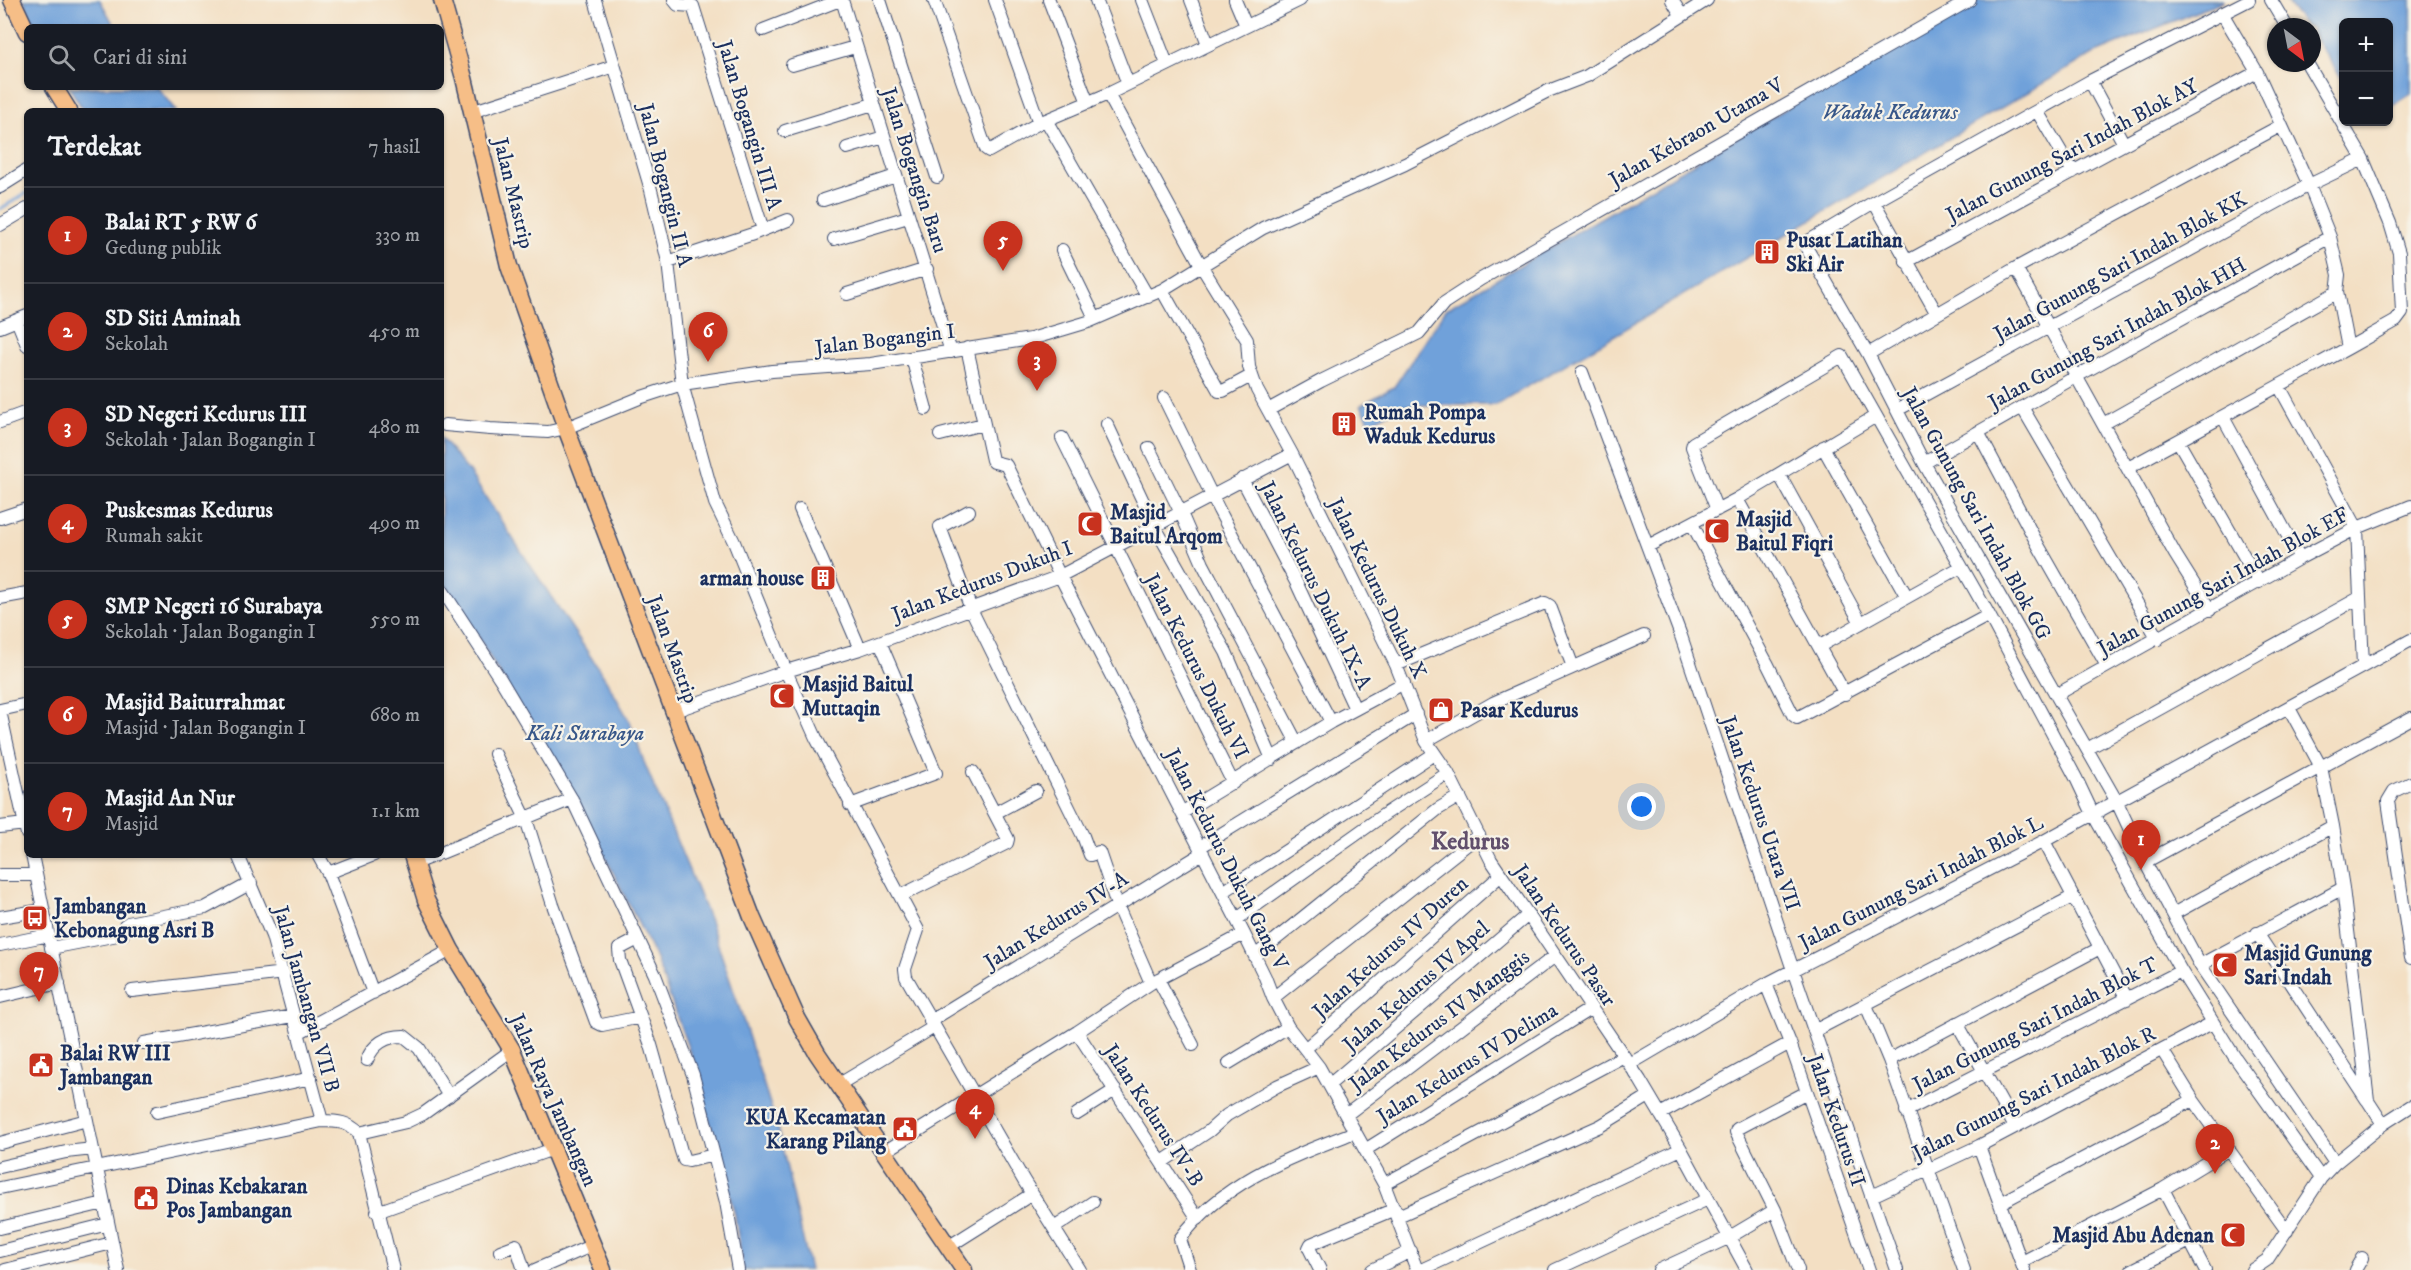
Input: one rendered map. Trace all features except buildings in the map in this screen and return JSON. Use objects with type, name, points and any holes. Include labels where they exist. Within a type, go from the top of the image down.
[{"type":"main road","points":[[12,0],[24,26]]},
{"type":"main road","name":"Jalan Mastrip","points":[[442,0],[464,78],[509,266],[566,428],[672,712],[766,951],[797,1018],[838,1085],[964,1270]]},
{"type":"main road","points":[[56,90],[67,108]]},
{"type":"main road","name":"Jalan Raya Jambangan","points":[[413,859],[426,900],[451,950],[512,1050],[603,1270]]},
{"type":"street","name":"Jalan Bogangin II A","points":[[595,0],[651,190],[668,262],[682,384],[715,503],[734,542],[786,671],[816,738],[918,930],[905,969],[906,977],[1032,1194],[1080,1270]]},
{"type":"street","points":[[674,0],[678,5],[696,3]]},
{"type":"street","points":[[763,30],[841,0]]},
{"type":"street","name":"Jalan Bogangin Baru","points":[[841,0],[908,217],[927,269],[951,352]]},
{"type":"street","points":[[880,0],[937,177]]},
{"type":"street","points":[[934,0],[987,150],[1042,122],[1108,94],[1294,1]]},
{"type":"street","points":[[995,0],[1042,122],[1148,297]]},
{"type":"street","points":[[1049,0],[1088,103]]},
{"type":"street","points":[[1096,0],[1128,84]]},
{"type":"street","points":[[1142,0],[1167,64]]},
{"type":"street","points":[[1191,0],[1208,44]]},
{"type":"street","points":[[1235,0],[1246,27]]},
{"type":"street","points":[[1672,0],[1687,13]]},
{"type":"street","name":"Jalan Bogangin I","points":[[446,425],[548,432],[566,428],[642,397],[682,384],[772,371],[871,364],[951,352],[1031,339],[1095,318],[1162,290],[1263,228],[1405,164],[1540,95],[1587,76],[1707,0]]},
{"type":"street","name":"Jalan Kebraon Utama V","points":[[1268,410],[1419,333],[1444,303],[1605,207],[1970,0]]},
{"type":"street","points":[[1937,314],[1874,202],[2090,81],[2249,0]]},
{"type":"street","points":[[2271,0],[2281,18]]},
{"type":"street","name":"Jalan Bogangin III A","points":[[696,3],[763,230]]},
{"type":"street","points":[[2222,13],[2257,72],[2309,185],[2330,237],[2339,275],[2337,292],[2348,348]]},
{"type":"street","points":[[792,65],[855,47]]},
{"type":"street","points":[[471,112],[614,66]]},
{"type":"street","name":"Jalan Gunung Sari Indah Blok AY","points":[[1906,262],[2257,72]]},
{"type":"street","points":[[2128,468],[2396,321],[2403,308],[2395,238],[2363,159],[2312,72]]},
{"type":"street","points":[[2090,81],[2124,144]]},
{"type":"street","points":[[1108,94],[1202,267],[1247,340],[1251,376],[1219,391],[1162,290]]},
{"type":"street","points":[[785,131],[873,104]]},
{"type":"street","points":[[2037,111],[2073,172]]},
{"type":"street","points":[[1868,354],[2016,268],[2282,125]]},
{"type":"street","points":[[847,148],[884,137]]},
{"type":"street","name":"Jalan Gunung Sari Indah Blok KK","points":[[1897,410],[2309,185],[2363,159]]},
{"type":"street","points":[[0,187],[24,172]]},
{"type":"street","points":[[823,200],[896,176]]},
{"type":"street","name":"Jalan Gunung Sari Indah Blok GG","points":[[1874,202],[1807,242],[1809,253],[1868,354],[1924,464],[2117,802],[2145,862],[2200,964],[2335,1163]]},
{"type":"street","points":[[0,225],[24,211]]},
{"type":"street","points":[[834,239],[908,217]]},
{"type":"street","points":[[668,262],[788,220]]},
{"type":"street","name":"Jalan Gunung Sari Indah Blok HH","points":[[1924,464],[2077,376],[2330,237]]},
{"type":"street","points":[[1062,250],[1095,318]]},
{"type":"street","points":[[2016,268],[2175,554],[2210,610]]},
{"type":"street","points":[[847,294],[927,269]]},
{"type":"street","points":[[2103,424],[2337,292]]},
{"type":"street","points":[[0,327],[22,318]]},
{"type":"street","points":[[940,435],[983,424],[967,348]]},
{"type":"street","points":[[1717,510],[1692,447],[1693,443],[1840,356],[1844,358],[1989,615],[2076,778],[2092,814],[2181,971],[2212,1023],[2321,1178]]},
{"type":"street","points":[[912,358],[926,410]]},
{"type":"street","name":"Jalan Kedurus Utara VII","points":[[1582,372],[1681,636],[1897,1270]]},
{"type":"street","name":"Jalan Kedurus Dukuh X","points":[[1251,376],[1396,665],[1426,741]]},
{"type":"street","points":[[2279,386],[2357,528],[2363,666]]},
{"type":"street","points":[[1164,398],[1212,497],[1331,722]]},
{"type":"street","points":[[2022,407],[2158,639]]},
{"type":"street","points":[[0,422],[24,413]]},
{"type":"street","points":[[1648,546],[1737,499],[1876,416]]},
{"type":"street","points":[[2223,417],[2300,558]]},
{"type":"street","name":"Jalan Kedurus Dukuh Gang V","points":[[983,424],[992,460],[1006,465],[1060,576],[1237,919],[1288,1027],[1319,1067],[1384,1184],[1419,1270]]},
{"type":"street","points":[[1107,424],[1155,527],[1226,652],[1272,759]]},
{"type":"street","points":[[1978,432],[2038,545],[2107,666]]},
{"type":"street","name":"Jalan Kedurus Dukuh VI","points":[[1062,438],[1233,783]]},
{"type":"street","points":[[2178,441],[2259,582]]},
{"type":"street","points":[[1823,447],[1907,597]]},
{"type":"street","points":[[1149,448],[1203,564],[1297,743]]},
{"type":"street","name":"Jalan Kedurus Dukuh I","points":[[672,712],[786,671],[880,642],[1060,576],[1292,454]]},
{"type":"street","points":[[1779,474],[1861,623]]},
{"type":"street","name":"Jalan Kedurus Dukuh IX-A","points":[[1242,479],[1297,584],[1355,709]]},
{"type":"street","points":[[1737,499],[1845,694]]},
{"type":"street","name":"Jalan Gunung Sari Indah Blok EF","points":[[2056,695],[2300,558],[2357,528],[2411,506]]},
{"type":"street","points":[[800,509],[860,649]]},
{"type":"street","points":[[0,518],[24,510]]},
{"type":"street","points":[[969,511],[940,527],[971,609],[1083,836],[1090,855],[1099,852],[1117,905],[1154,981],[1193,1045]]},
{"type":"street","points":[[1692,524],[1793,716],[1797,718],[1989,615]]},
{"type":"street","points":[[1820,646],[1961,567]]},
{"type":"street","points":[[444,593],[501,680],[572,799],[666,1001],[686,1056],[714,1155],[726,1202],[738,1270]]},
{"type":"street","points":[[0,598],[24,594]]},
{"type":"street","points":[[2086,749],[2359,598]]},
{"type":"street","points":[[1396,665],[1545,603],[1550,606],[1573,667]]},
{"type":"street","points":[[1426,741],[1493,703],[1644,636]]},
{"type":"street","name":"Jalan Gunung Sari Indah Blok L","points":[[1384,1184],[1627,1060],[1793,970],[2044,842],[2411,640]]},
{"type":"street","points":[[850,805],[936,773],[880,642]]},
{"type":"street","points":[[1183,812],[1331,722],[1404,683]]},
{"type":"street","points":[[24,705],[0,711],[5,760],[24,822]]},
{"type":"street","points":[[2289,708],[2321,767],[2333,826],[2343,888],[2368,1101]]},
{"type":"street","name":"Jalan Kedurus IV-A","points":[[838,1085],[1416,714]]},
{"type":"street","points":[[2145,862],[2411,718]]},
{"type":"street","name":"Jalan Kedurus Pasar","points":[[1426,741],[1448,773],[1501,874],[1590,1009],[1627,1060]]},
{"type":"street","points":[[495,754],[526,819],[553,905],[596,1022],[602,1025],[641,1017]]},
{"type":"street","points":[[1223,892],[1434,754]]},
{"type":"street","points":[[900,896],[1004,847],[1008,839],[974,772]]},
{"type":"street","points":[[1237,919],[1382,816],[1448,773]]},
{"type":"street","points":[[2411,783],[2394,791],[2388,801],[2411,958]]},
{"type":"street","points":[[995,813],[1035,791]]},
{"type":"street","points":[[1255,956],[1438,809],[1460,796]]},
{"type":"street","points":[[444,852],[572,799]]},
{"type":"street","points":[[2173,914],[2333,826]]},
{"type":"street","points":[[0,827],[24,829]]},
{"type":"street","points":[[1273,998],[1479,835]]},
{"type":"street","points":[[2044,842],[2127,999]]},
{"type":"street","points":[[33,858],[118,1270]]},
{"type":"street","name":"Jalan Jambangan VII B","points":[[239,858],[272,936],[284,973],[293,1016],[322,1121]]},
{"type":"street","points":[[320,858],[373,993]]},
{"type":"street","points":[[327,873],[366,858]]},
{"type":"street","name":"Jalan Kedurus IV Duren","points":[[1305,1049],[1501,874]]},
{"type":"street","points":[[0,875],[36,875]]},
{"type":"street","points":[[0,945],[123,934],[125,925],[128,923],[204,908],[251,883]]},
{"type":"street","points":[[2200,964],[2343,888]]},
{"type":"street","points":[[1814,1031],[2072,897]]},
{"type":"street","points":[[0,917],[43,910]]},
{"type":"street","name":"Jalan Kedurus IV Apel","points":[[1329,1086],[1528,915]]},
{"type":"street","points":[[2257,933],[2383,1124]]},
{"type":"street","name":"Jalan Kedurus IV-B","points":[[884,1152],[1077,1032],[1154,981],[1244,934]]},
{"type":"street","points":[[638,939],[618,950],[641,1017],[684,1160],[689,1161],[714,1155]]},
{"type":"street","points":[[1889,1060],[2100,948]]},
{"type":"street","points":[[298,1033],[451,950]]},
{"type":"street","name":"Jalan Kedurus IV Manggis","points":[[1346,1115],[1555,956]]},
{"type":"street","name":"Jalan Gunung Sari Indah Blok T","points":[[1906,1111],[2181,971]]},
{"type":"street","points":[[132,991],[284,973]]},
{"type":"street","points":[[0,997],[59,983]]},
{"type":"street","name":"Jalan Kedurus II","points":[[1766,984],[1790,1043],[1869,1270]]},
{"type":"street","points":[[1866,1005],[1889,1060],[1964,1270]]},
{"type":"street","name":"Jalan Kedurus IV Delima","points":[[1365,1150],[1590,1009]]},
{"type":"street","points":[[144,1043],[293,1016]]},
{"type":"street","points":[[1957,1023],[2015,1127]]},
{"type":"street","name":"Jalan Gunung Sari Indah Blok R","points":[[1872,1196],[1979,1146],[2212,1023]]},
{"type":"street","points":[[1229,1063],[1288,1027]]},
{"type":"street","name":"Jalan Kedurus IV-B","points":[[1077,1032],[1198,1219]]},
{"type":"street","points":[[368,1060],[372,1048],[376,1045],[404,1036],[419,1048],[449,1096]]},
{"type":"street","points":[[1660,1114],[1790,1043]]},
{"type":"street","points":[[359,1133],[406,1122],[423,1114],[512,1050]]},
{"type":"street","points":[[2162,1050],[2193,1100],[2287,1231]]},
{"type":"street","points":[[1627,1060],[1681,1149],[1746,1267],[1732,1270]]},
{"type":"street","points":[[1162,1162],[1209,1131],[1227,1115],[1277,1086],[1319,1067]]},
{"type":"street","points":[[158,1112],[311,1078]]},
{"type":"street","points":[[1077,1114],[1114,1090]]},
{"type":"street","points":[[1798,1270],[1775,1210],[1736,1132],[1807,1092]]},
{"type":"street","points":[[1320,1270],[1309,1248],[1311,1244],[1397,1213],[1600,1126],[1649,1096]]},
{"type":"street","points":[[2002,1202],[2193,1100]]},
{"type":"street","points":[[2252,1270],[2270,1265],[2287,1231],[2321,1178],[2335,1163],[2383,1124],[2411,1106]]},
{"type":"street","points":[[0,1143],[87,1120]]},
{"type":"street","points":[[0,1188],[322,1121],[339,1121],[352,1126],[359,1133],[393,1270]]},
{"type":"street","points":[[1190,1270],[1180,1239],[1215,1200],[1274,1164],[1355,1132]]},
{"type":"street","points":[[1979,1146],[2002,1202],[2023,1266],[2163,1189],[2229,1149]]},
{"type":"street","points":[[0,1167],[57,1154],[93,1149]]},
{"type":"street","points":[[377,1212],[553,1149]]},
{"type":"street","points":[[1419,1270],[1681,1149]]},
{"type":"street","points":[[2163,1189],[2205,1270]]},
{"type":"street","points":[[948,1247],[1032,1194]]},
{"type":"street","points":[[1555,1270],[1708,1198]]},
{"type":"street","points":[[1054,1228],[1093,1202]]},
{"type":"street","points":[[0,1228],[104,1203]]},
{"type":"street","points":[[1659,1270],[1728,1238],[1775,1210]]},
{"type":"street","points":[[0,1251],[108,1224]]},
{"type":"street","points":[[2132,1270],[2190,1241]]},
{"type":"street","points":[[5,1270],[112,1243]]},
{"type":"street","points":[[500,1251],[516,1245],[524,1270]]},
{"type":"street","points":[[535,1270],[593,1245]]},
{"type":"street","points":[[1372,1270],[1410,1251]]},
{"type":"street","points":[[2355,1270],[2362,1258]]},
{"type":"water","points":[[24,0],[100,0],[113,24],[34,24]]},
{"type":"water","name":"Waduk Kedurus","points":[[1979,0],[2225,0],[2093,54],[1496,405],[1403,405],[1370,423],[1361,405],[1394,387],[1446,309],[1891,47]]},
{"type":"water","points":[[2285,0],[2411,0],[2411,94],[2393,105],[2393,18],[2339,18],[2339,74],[2321,47],[2321,18],[2299,18]]},
{"type":"water","points":[[71,90],[159,90],[174,108],[82,108]]},
{"type":"water","name":"Kali Surabaya","points":[[444,442],[469,472],[606,680],[630,722],[644,762],[710,921],[739,1007],[778,1129],[810,1270],[743,1270],[735,1215],[693,1061],[656,959],[597,840],[463,611],[444,584]]},
{"type":"waterway","points":[[0,209],[24,195]]},
{"type":"place","name":"Pusat Latihan Ski Air","points":[[1767,252]]},
{"type":"place","name":"SMP Negeri 16 Surabaya","points":[[1003,271]]},
{"type":"place","name":"Masjid Baiturrahmat","points":[[708,362]]},
{"type":"place","name":"SD Negeri Kedurus III","points":[[1037,391]]},
{"type":"place","name":"Rumah Pompa Waduk Kedurus","points":[[1344,424]]},
{"type":"place","name":"Masjid Baitul Arqom","points":[[1090,524]]},
{"type":"place","name":"Masjid Baitul Fiqri","points":[[1717,531]]},
{"type":"place","name":"arman house","points":[[823,578]]},
{"type":"place","name":"Masjid Baitul Muttaqin","points":[[782,696]]},
{"type":"place","name":"Pasar Kedurus","points":[[1441,710]]},
{"type":"place","name":"Balai RT 5 RW 6","points":[[2141,870]]},
{"type":"place","name":"Jambangan Kebonagung Asri B","points":[[35,918]]},
{"type":"place","name":"Masjid Gunung Sari Indah","points":[[2225,965]]},
{"type":"place","name":"Masjid An Nur","points":[[39,1002]]},
{"type":"place","name":"Balai RW III Jambangan","points":[[41,1065]]},
{"type":"place","name":"KUA Kecamatan Karang Pilang","points":[[905,1129]]},
{"type":"place","name":"Puskesmas Kedurus","points":[[975,1139]]},
{"type":"place","name":"SD Siti Aminah","points":[[2215,1174]]},
{"type":"place","name":"Dinas Kebakaran Pos Jambangan","points":[[146,1198]]},
{"type":"place","name":"Masjid Abu Adenan","points":[[2233,1235]]},
{"type":"district","name":"Kedurus","points":[[1470,841]]}]
